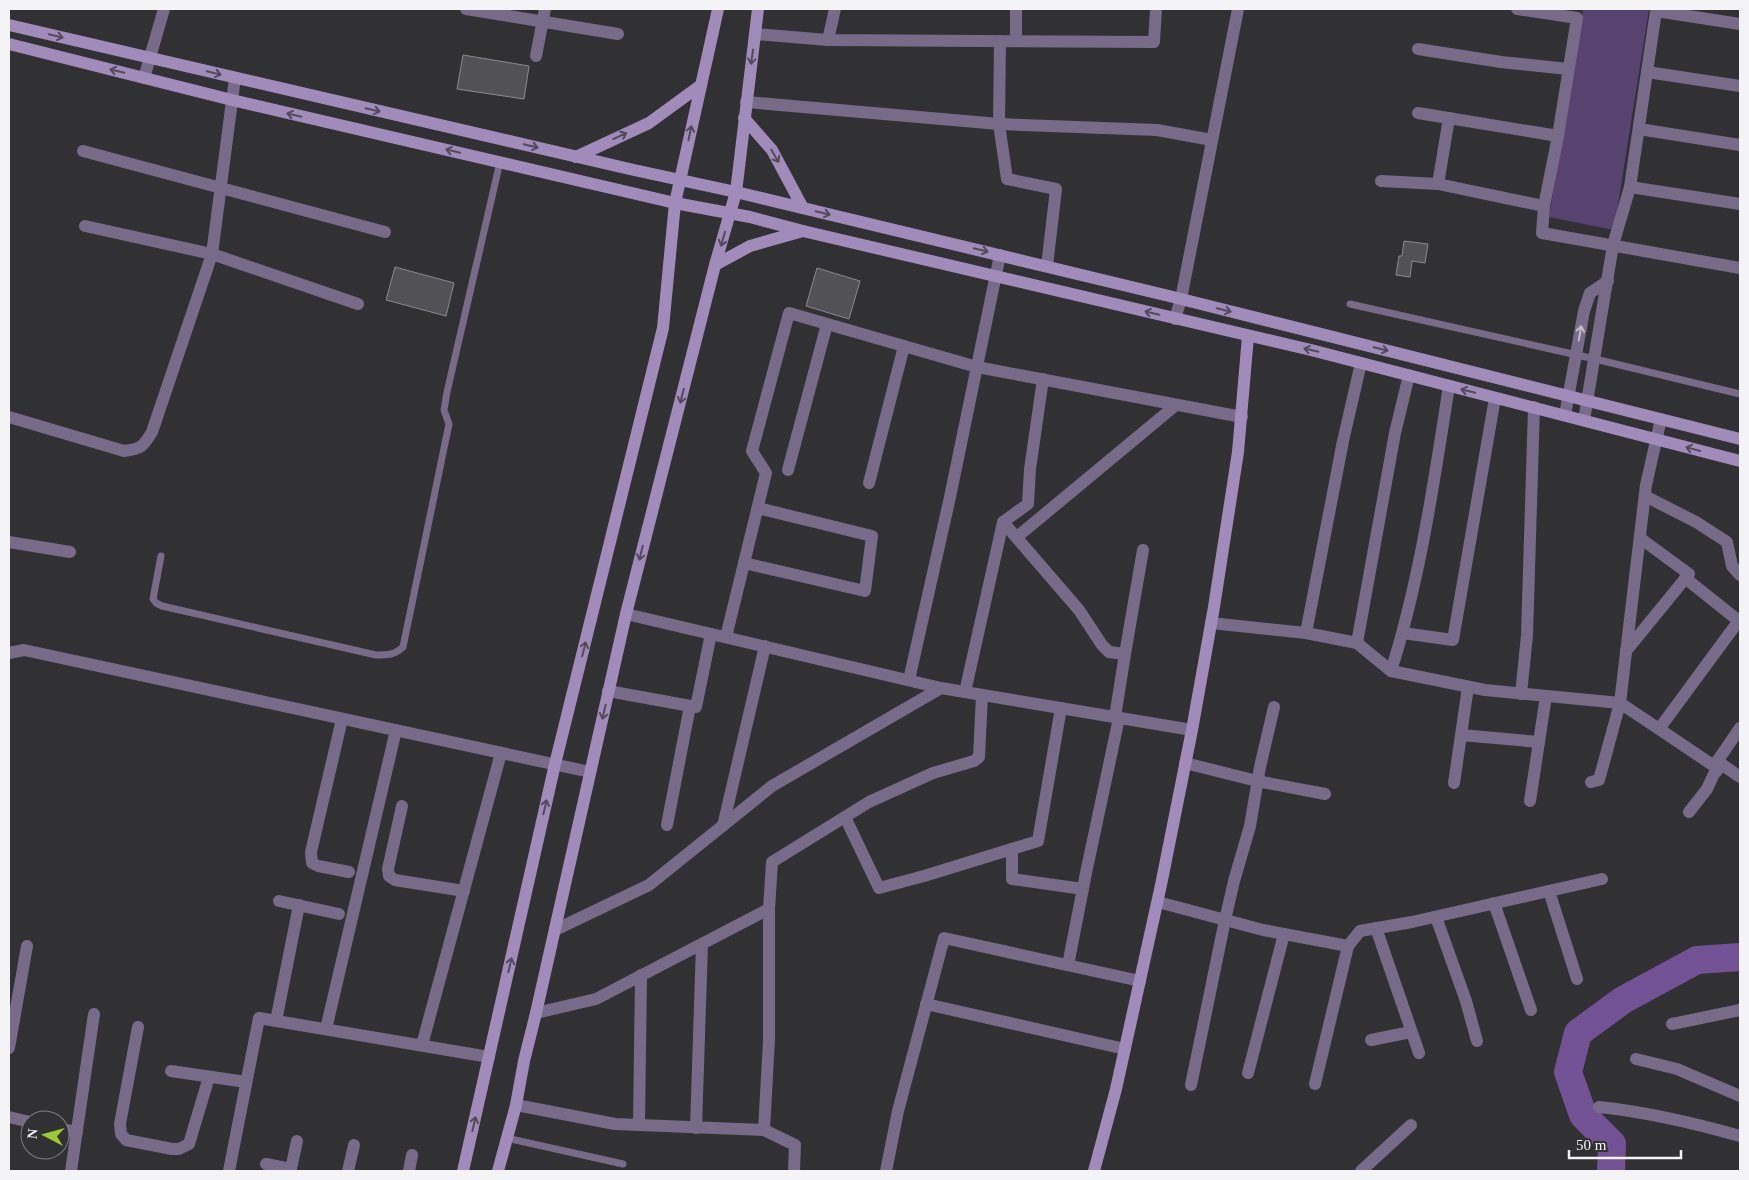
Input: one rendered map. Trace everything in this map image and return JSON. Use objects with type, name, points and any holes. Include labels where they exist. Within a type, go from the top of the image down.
[{"type":"main road","points":[[463,1171],[555,764],[663,328],[675,203],[718,9]]},
{"type":"main road","points":[[498,1171],[516,1105],[524,1061],[626,614],[715,265],[736,192],[758,9]]},
{"type":"main road","points":[[12,25],[235,78],[736,192],[1047,266],[1740,440]]},
{"type":"main road","points":[[9,44],[232,100],[675,203],[783,224],[803,231],[1361,363],[1740,461]]},
{"type":"main road","points":[[576,156],[649,123],[701,85]]},
{"type":"main road","points":[[744,118],[772,150],[803,208]]},
{"type":"main road","points":[[715,265],[750,246],[803,231]]},
{"type":"main road","points":[[1094,1171],[1116,1088],[1158,902],[1192,730],[1211,623],[1242,417],[1248,336]]},
{"type":"street","points":[[144,78],[164,9]]},
{"type":"street","points":[[466,9],[544,15],[618,34]]},
{"type":"street","points":[[828,40],[835,9]]},
{"type":"street","points":[[1016,9],[1016,41]]},
{"type":"street","points":[[755,34],[828,40],[1154,42],[1156,9]]},
{"type":"street","points":[[1175,319],[1181,299],[1238,9]]},
{"type":"street","points":[[1517,9],[1577,18],[1558,136],[1544,206],[1542,233],[1740,268]]},
{"type":"street","points":[[1584,420],[1614,245],[1630,187],[1656,11],[1740,24]]},
{"type":"street","points":[[536,56],[544,15]]},
{"type":"street","points":[[9,39],[12,25]]},
{"type":"street","points":[[1000,41],[999,124],[1007,179],[1056,189],[1047,266]]},
{"type":"street","points":[[1418,49],[1568,70]]},
{"type":"street","points":[[1647,72],[1740,86]]},
{"type":"street","points":[[9,417],[124,451],[138,450],[146,444],[152,432],[212,254],[235,78]]},
{"type":"street","points":[[746,102],[999,124],[1157,130],[1212,140]]},
{"type":"street","points":[[1418,113],[1558,136]]},
{"type":"street","points":[[1438,184],[1449,118]]},
{"type":"street","points":[[1639,129],[1740,145]]},
{"type":"street","points":[[83,151],[385,232]]},
{"type":"street","points":[[1381,180],[1438,184],[1544,206]]},
{"type":"street","points":[[1630,187],[1740,204]]},
{"type":"street","points":[[85,226],[212,254],[358,304]]},
{"type":"street","points":[[909,680],[950,497],[1000,255]]},
{"type":"street","points":[[1565,415],[1584,310],[1590,293],[1608,280]]},
{"type":"street","points":[[726,637],[766,473],[752,451],[789,313],[977,367],[1242,417]]},
{"type":"street","points":[[788,470],[827,324]]},
{"type":"street","points":[[869,483],[904,346]]},
{"type":"street","points":[[1306,633],[1341,450],[1361,363]]},
{"type":"street","points":[[1357,643],[1395,433],[1409,376]]},
{"type":"street","points":[[966,692],[1003,522],[1028,504],[1030,469],[1043,379]]},
{"type":"street","points":[[1391,671],[1403,633],[1433,492],[1449,386]]},
{"type":"street","points":[[1403,633],[1453,640],[1495,398]]},
{"type":"street","points":[[1017,537],[1176,405]]},
{"type":"street","points":[[1521,694],[1527,635],[1534,408]]},
{"type":"street","points":[[1591,782],[1599,780],[1620,703],[1645,496],[1661,419]]},
{"type":"street","points":[[1645,496],[1696,522],[1727,542],[1732,566],[1740,575]]},
{"type":"street","points":[[744,563],[866,591],[872,536],[758,508]]},
{"type":"street","points":[[1003,522],[1079,610],[1102,645],[1109,652],[1125,654]]},
{"type":"street","points":[[1626,651],[1689,574],[1640,538]]},
{"type":"street","points":[[9,542],[70,552]]},
{"type":"street","points":[[1068,965],[1117,718],[1125,654],[1143,550]]},
{"type":"street","points":[[1659,729],[1740,620],[1685,578]]},
{"type":"street","points":[[626,614],[941,688],[1192,730]]},
{"type":"street","points":[[1211,623],[1306,633],[1357,643],[1391,671],[1468,687],[1620,703],[1714,766],[1720,763]]},
{"type":"street","points":[[608,691],[696,707],[712,634]]},
{"type":"street","points":[[723,826],[765,646]]},
{"type":"street","points":[[9,653],[24,650],[590,772]]},
{"type":"street","points":[[1454,783],[1468,687]]},
{"type":"street","points":[[555,930],[649,886],[772,786],[941,688]]},
{"type":"street","points":[[764,1130],[769,1040],[769,909],[772,862],[869,802],[933,772],[974,761],[979,757],[982,695]]},
{"type":"street","points":[[1530,801],[1546,696]]},
{"type":"street","points":[[668,825],[690,706]]},
{"type":"street","points":[[1192,1085],[1225,920],[1250,826],[1257,782],[1274,707]]},
{"type":"street","points":[[845,817],[880,888],[1038,841],[1061,708]]},
{"type":"street","points":[[342,718],[311,857],[312,862],[318,866],[349,872]]},
{"type":"street","points":[[1689,812],[1707,789],[1740,728]]},
{"type":"street","points":[[326,1029],[396,730]]},
{"type":"street","points":[[1461,735],[1539,742]]},
{"type":"street","points":[[422,1045],[501,753]]},
{"type":"street","points":[[1185,763],[1257,782],[1325,794]]},
{"type":"street","points":[[1720,763],[1740,777]]},
{"type":"street","points":[[402,806],[388,869],[389,876],[395,880],[464,891]]},
{"type":"street","points":[[1012,849],[1012,880],[1082,889]]},
{"type":"street","points":[[1315,1084],[1348,946],[1360,931],[1436,917],[1602,879]]},
{"type":"street","points":[[1548,891],[1577,979]]},
{"type":"street","points":[[279,901],[339,914]]},
{"type":"street","points":[[1158,902],[1284,934],[1348,946]]},
{"type":"street","points":[[1494,904],[1531,1010]]},
{"type":"street","points":[[276,1021],[299,905]]},
{"type":"street","points":[[536,1013],[596,999],[769,909]]},
{"type":"street","points":[[1436,917],[1466,1001],[1477,1041]]},
{"type":"street","points":[[1376,928],[1419,1053]]},
{"type":"street","points":[[1248,1073],[1284,934]]},
{"type":"street","points":[[886,1171],[898,1111],[944,938],[1140,980]]},
{"type":"street","points":[[696,1128],[702,944]]},
{"type":"street","points":[[9,1048],[27,946]]},
{"type":"street","points":[[639,1126],[641,975]]},
{"type":"street","points":[[926,1004],[1125,1049]]},
{"type":"street","points":[[1672,1024],[1740,1010]]},
{"type":"street","points":[[71,1171],[94,1014]]},
{"type":"street","points":[[229,1171],[259,1018],[489,1057]]},
{"type":"street","points":[[138,1027],[120,1124],[121,1134],[126,1140],[179,1149],[189,1144],[209,1077]]},
{"type":"street","points":[[1371,1040],[1411,1032]]},
{"type":"street","points":[[1636,1059],[1677,1069],[1740,1096]]},
{"type":"street","points":[[171,1071],[246,1082]]},
{"type":"street","points":[[516,1105],[615,1124],[764,1130],[795,1145],[794,1171]]},
{"type":"street","points":[[1599,1107],[1629,1110],[1706,1126],[1740,1136]]},
{"type":"street","points":[[1361,1171],[1411,1125]]},
{"type":"street","points":[[70,1131],[77,1132]]},
{"type":"street","points":[[266,1164],[294,1171],[297,1141]]},
{"type":"street","points":[[348,1171],[354,1145]]},
{"type":"street","points":[[409,1171],[412,1154]]},
{"type":"lane","points":[[161,556],[153,599],[162,606],[376,655],[390,655],[403,647],[449,424],[444,410],[447,392],[500,162]]},
{"type":"lane","points":[[1350,304],[1740,394]]},
{"type":"lane","points":[[506,1138],[623,1164]]},
{"type":"shaded area","points":[[1583,9],[1649,9],[1614,230],[1549,217]]},
{"type":"building","points":[[463,55],[529,66],[524,99],[457,89]]},
{"type":"building","points":[[1404,241],[1428,244],[1425,263],[1412,261],[1410,277],[1396,275]]},
{"type":"building","points":[[395,267],[454,283],[446,316],[386,300]]},
{"type":"building","points":[[817,268],[860,281],[849,319],[806,306]]},
{"type":"waterway","points":[[1611,1171],[1612,1144],[1583,1115],[1568,1072],[1578,1033],[1623,1000],[1697,960],[1740,957]]}]
